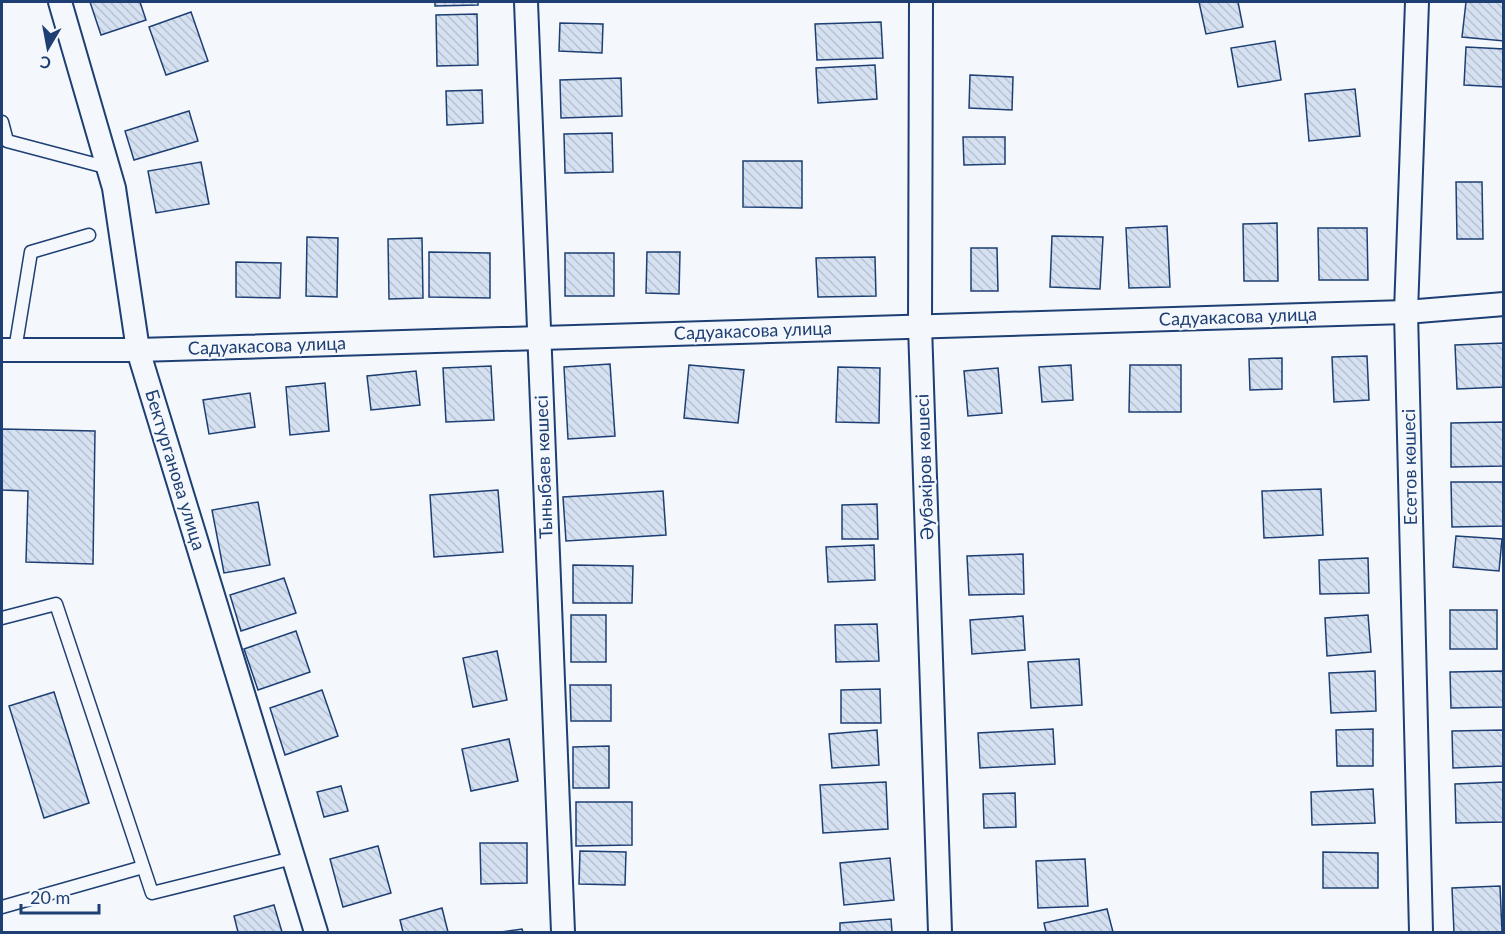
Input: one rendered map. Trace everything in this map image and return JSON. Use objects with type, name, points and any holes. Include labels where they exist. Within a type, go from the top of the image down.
[{"type":"street","name":"Бектурганова улица","points":[[60,2],[114,188],[138,350],[316,933]]},
{"type":"street","name":"Тыныбаев көшесі","points":[[526,2],[562,933]]},
{"type":"street","name":"Әубәкіров көшесі","points":[[921,2],[920,326],[940,933]]},
{"type":"street","name":"Есетов көшесі","points":[[1417,2],[1406,312],[1421,933]]},
{"type":"street","name":"Садуакасова улица","points":[[8,350],[138,350],[1406,312],[1503,304]]},
{"type":"lane","points":[[2,122],[4,142],[109,168]]},
{"type":"lane","points":[[8,350],[31,252],[89,235]]},
{"type":"lane","points":[[2,618],[56,604],[152,893],[293,858]]},
{"type":"lane","points":[[2,907],[143,867]]},
{"type":"building","points":[[90,2],[140,2],[146,20],[101,35]]},
{"type":"building","points":[[435,2],[478,2],[478,5],[435,6]]},
{"type":"building","points":[[1199,2],[1238,2],[1243,27],[1206,34]]},
{"type":"building","points":[[1466,2],[1504,2],[1504,41],[1462,37]]},
{"type":"building","points":[[191,12],[208,61],[166,75],[149,27]]},
{"type":"building","points":[[477,14],[478,65],[437,66],[436,15]]},
{"type":"building","points":[[881,22],[883,58],[817,60],[815,24]]},
{"type":"building","points":[[560,23],[603,24],[602,53],[559,51]]},
{"type":"building","points":[[1275,41],[1281,80],[1238,87],[1231,48]]},
{"type":"building","points":[[1466,47],[1504,49],[1504,87],[1464,85]]},
{"type":"building","points":[[875,65],[877,99],[818,103],[816,68]]},
{"type":"building","points":[[970,75],[1013,77],[1012,110],[969,108]]},
{"type":"building","points":[[621,78],[622,116],[561,118],[560,80]]},
{"type":"building","points":[[1355,89],[1360,136],[1309,141],[1305,94]]},
{"type":"building","points":[[482,90],[483,123],[447,125],[446,91]]},
{"type":"building","points":[[189,111],[198,141],[134,160],[125,131]]},
{"type":"building","points":[[612,133],[613,172],[565,173],[564,134]]},
{"type":"building","points":[[963,137],[1005,137],[1005,164],[964,165]]},
{"type":"building","points":[[743,161],[802,161],[802,208],[743,207]]},
{"type":"building","points":[[201,162],[209,204],[156,213],[148,171]]},
{"type":"building","points":[[1456,182],[1482,182],[1483,239],[1457,239]]},
{"type":"building","points":[[1277,223],[1278,281],[1244,281],[1243,224]]},
{"type":"building","points":[[1167,226],[1170,287],[1129,288],[1126,228]]},
{"type":"building","points":[[1318,228],[1367,228],[1368,280],[1319,280]]},
{"type":"building","points":[[1052,236],[1103,237],[1100,289],[1050,287]]},
{"type":"building","points":[[307,237],[338,238],[337,297],[306,296]]},
{"type":"building","points":[[422,238],[423,298],[389,299],[388,239]]},
{"type":"building","points":[[971,248],[997,248],[998,291],[971,291]]},
{"type":"building","points":[[429,252],[490,253],[490,298],[429,297]]},
{"type":"building","points":[[647,252],[680,252],[679,294],[646,293]]},
{"type":"building","points":[[565,253],[614,253],[614,296],[565,296]]},
{"type":"building","points":[[875,257],[876,296],[818,297],[816,258]]},
{"type":"building","points":[[236,262],[281,263],[280,298],[236,297]]},
{"type":"building","points":[[1504,343],[1504,387],[1457,389],[1455,345]]},
{"type":"building","points":[[1367,356],[1369,400],[1334,402],[1332,357]]},
{"type":"building","points":[[1282,358],[1282,389],[1250,390],[1249,359]]},
{"type":"building","points":[[610,364],[615,436],[568,439],[564,367]]},
{"type":"building","points":[[689,365],[744,370],[738,423],[684,418]]},
{"type":"building","points":[[1071,365],[1073,400],[1042,402],[1039,367]]},
{"type":"building","points":[[1130,365],[1181,365],[1181,412],[1129,412]]},
{"type":"building","points":[[491,366],[494,420],[446,422],[443,368]]},
{"type":"building","points":[[838,367],[880,368],[879,423],[836,422]]},
{"type":"building","points":[[998,368],[1002,413],[968,416],[964,371]]},
{"type":"building","points":[[416,371],[420,405],[371,410],[367,376]]},
{"type":"building","points":[[325,383],[329,431],[290,435],[286,387]]},
{"type":"building","points":[[250,393],[255,427],[209,434],[203,400]]},
{"type":"building","points":[[1504,422],[1504,466],[1451,467],[1451,423]]},
{"type":"building","points":[[2,429],[95,431],[93,564],[26,562],[28,491],[2,490]]},
{"type":"building","points":[[1451,482],[1504,482],[1504,526],[1452,527]]},
{"type":"building","points":[[1321,489],[1323,535],[1264,538],[1262,491]]},
{"type":"building","points":[[498,490],[503,552],[434,557],[430,495]]},
{"type":"building","points":[[663,491],[666,535],[566,541],[563,497]]},
{"type":"building","points":[[258,502],[270,565],[224,573],[212,510]]},
{"type":"building","points":[[877,504],[878,539],[842,539],[842,505]]},
{"type":"building","points":[[1456,536],[1502,539],[1499,571],[1453,567]]},
{"type":"building","points":[[874,545],[875,580],[828,582],[826,547]]},
{"type":"building","points":[[1023,554],[1024,594],[969,595],[967,556]]},
{"type":"building","points":[[1368,558],[1369,593],[1320,594],[1319,560]]},
{"type":"building","points":[[573,565],[633,566],[632,603],[573,603]]},
{"type":"building","points":[[284,578],[296,613],[241,631],[230,595]]},
{"type":"building","points":[[1450,610],[1497,610],[1497,649],[1450,649]]},
{"type":"building","points":[[571,615],[606,615],[606,662],[571,662]]},
{"type":"building","points":[[1368,615],[1371,652],[1327,656],[1325,618]]},
{"type":"building","points":[[1023,616],[1025,650],[972,654],[970,620]]},
{"type":"building","points":[[877,624],[879,661],[836,662],[835,625]]},
{"type":"building","points":[[296,631],[310,672],[258,690],[244,649]]},
{"type":"building","points":[[497,651],[507,700],[473,707],[463,658]]},
{"type":"building","points":[[1079,659],[1082,705],[1031,708],[1028,662]]},
{"type":"building","points":[[1375,671],[1376,711],[1331,713],[1329,673]]},
{"type":"building","points":[[1504,671],[1504,707],[1451,708],[1450,672]]},
{"type":"building","points":[[570,685],[611,685],[611,721],[571,721]]},
{"type":"building","points":[[880,689],[881,723],[841,723],[841,690]]},
{"type":"building","points":[[322,690],[338,736],[285,755],[270,708]]},
{"type":"building","points":[[54,692],[89,803],[44,818],[9,706]]},
{"type":"building","points":[[1053,729],[1055,764],[980,768],[978,733]]},
{"type":"building","points":[[1373,729],[1373,766],[1337,766],[1336,730]]},
{"type":"building","points":[[877,730],[879,765],[832,768],[829,734]]},
{"type":"building","points":[[1504,730],[1504,766],[1453,768],[1452,731]]},
{"type":"building","points":[[509,739],[518,781],[471,791],[462,749]]},
{"type":"building","points":[[609,746],[609,788],[573,788],[573,747]]},
{"type":"building","points":[[886,782],[888,829],[823,833],[820,785]]},
{"type":"building","points":[[1504,782],[1504,822],[1456,823],[1455,784]]},
{"type":"building","points":[[341,786],[348,811],[324,817],[317,792]]},
{"type":"building","points":[[1373,789],[1375,823],[1312,825],[1311,792]]},
{"type":"building","points":[[1015,793],[1016,827],[984,828],[983,794]]},
{"type":"building","points":[[576,802],[632,802],[632,845],[576,846]]},
{"type":"building","points":[[480,843],[527,843],[527,883],[481,884]]},
{"type":"building","points":[[378,846],[391,893],[343,907],[330,859]]},
{"type":"building","points":[[580,851],[626,852],[625,885],[579,884]]},
{"type":"building","points":[[1323,852],[1378,853],[1378,888],[1323,888]]},
{"type":"building","points":[[890,858],[894,900],[844,905],[840,863]]},
{"type":"building","points":[[1085,859],[1088,906],[1038,908],[1036,861]]},
{"type":"building","points":[[1500,886],[1502,932],[1454,932],[1452,888]]},
{"type":"building","points":[[274,905],[282,932],[238,932],[234,916]]},
{"type":"building","points":[[442,908],[448,932],[403,932],[400,920]]},
{"type":"building","points":[[1107,909],[1113,932],[1046,932],[1044,923]]},
{"type":"building","points":[[891,919],[892,932],[840,932],[840,923]]},
{"type":"building","points":[[522,929],[523,932],[501,932]]}]
